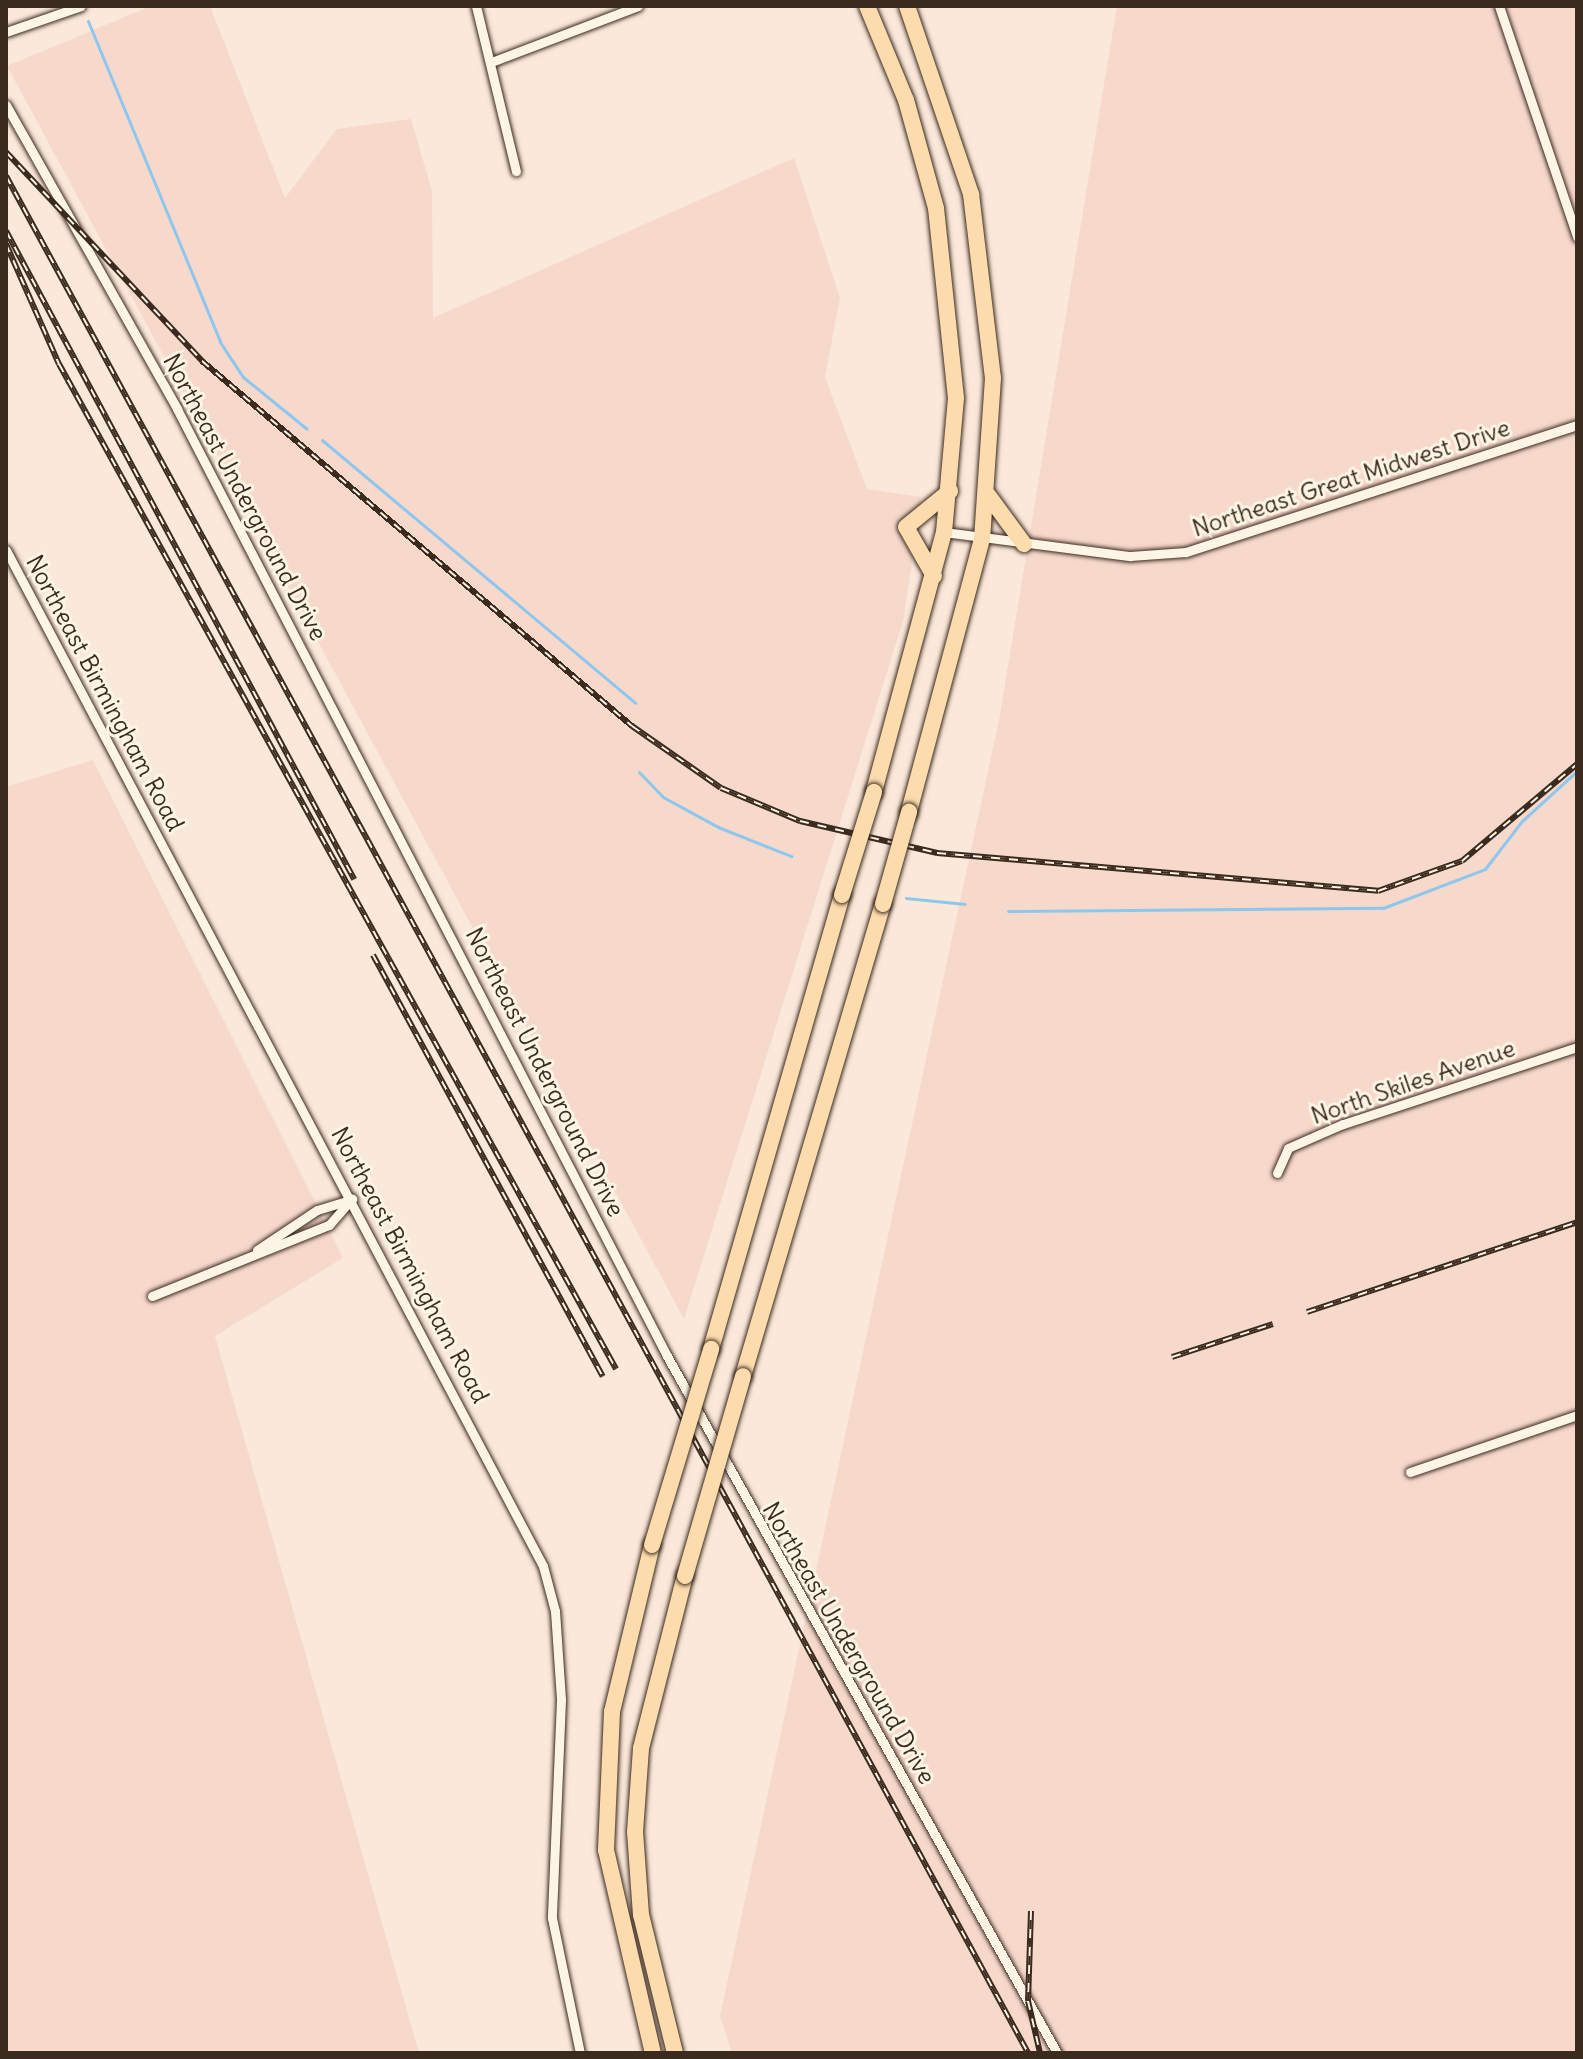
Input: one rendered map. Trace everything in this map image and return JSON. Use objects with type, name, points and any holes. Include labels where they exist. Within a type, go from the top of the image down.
[{"type":"highway","points":[[653,2053],[606,1850],[612,1712],[652,1545],[874,792],[934,577],[950,491],[955,354],[944,245],[906,100],[867,6]]},
{"type":"highway","points":[[675,2053],[641,1915],[635,1832],[641,1748],[685,1576],[909,812],[982,539],[988,494],[993,378],[979,230],[946,103],[907,6]]},
{"type":"highway","points":[[934,577],[906,527],[950,491]]},
{"type":"highway","points":[[988,494],[1024,544]]},
{"type":"street","points":[[6,32],[81,6]]},
{"type":"street","points":[[476,6],[494,61],[516,171]]},
{"type":"street","points":[[494,61],[638,6]]},
{"type":"street","points":[[1499,6],[1577,237]]},
{"type":"street","name":"Northeast Underground Drive","points":[[6,105],[206,465],[667,1356],[1057,2053]]},
{"type":"street","name":"Northeast Great Midwest Drive","points":[[944,532],[1130,556],[1212,547],[1577,425]]},
{"type":"street","name":"Northeast Birmingham Road","points":[[6,550],[525,1523],[555,1611],[561,1700],[552,1918],[580,2053]]},
{"type":"street","name":"North Skiles Avenue","points":[[1277,1173],[1288,1148],[1343,1124],[1577,1047]]},
{"type":"street","points":[[256,1251],[317,1210],[352,1199]]},
{"type":"street","points":[[152,1296],[256,1251],[329,1225],[352,1199]]},
{"type":"street","points":[[1410,1472],[1577,1415]]},
{"type":"shaded area","points":[[151,6],[210,6],[285,198],[337,129],[411,119],[432,191],[433,318],[794,158],[840,298],[825,377],[867,489],[921,497],[904,618],[684,1319],[7,66]]},
{"type":"shaded area","points":[[1117,6],[1577,6],[1577,2053],[732,2053],[720,2016],[999,720]]},
{"type":"shaded area","points":[[93,760],[343,1258],[215,1336],[419,2053],[6,2053],[6,787]]},
{"type":"waterway","points":[[88,21],[220,342],[243,377],[307,429]]},
{"type":"waterway","points":[[322,440],[635,703]]},
{"type":"waterway","points":[[1008,911],[1383,908],[1485,869],[1522,821],[1577,771]]},
{"type":"waterway","points":[[639,772],[663,797],[718,827],[791,856]]},
{"type":"waterway","points":[[906,898],[965,904]]},
{"type":"railway","points":[[6,152],[202,361],[632,726],[721,788],[800,821],[937,853],[1378,891],[1462,861],[1577,764]]},
{"type":"railway","points":[[6,176],[1028,2053]]},
{"type":"railway","points":[[6,231],[354,879]]},
{"type":"railway","points":[[6,244],[59,364],[616,1369]]},
{"type":"railway","points":[[373,955],[603,1376]]},
{"type":"railway","points":[[1307,1312],[1577,1222]]},
{"type":"railway","points":[[1172,1357],[1273,1324]]},
{"type":"railway","points":[[1031,1911],[1028,2001],[1040,2053]]}]
